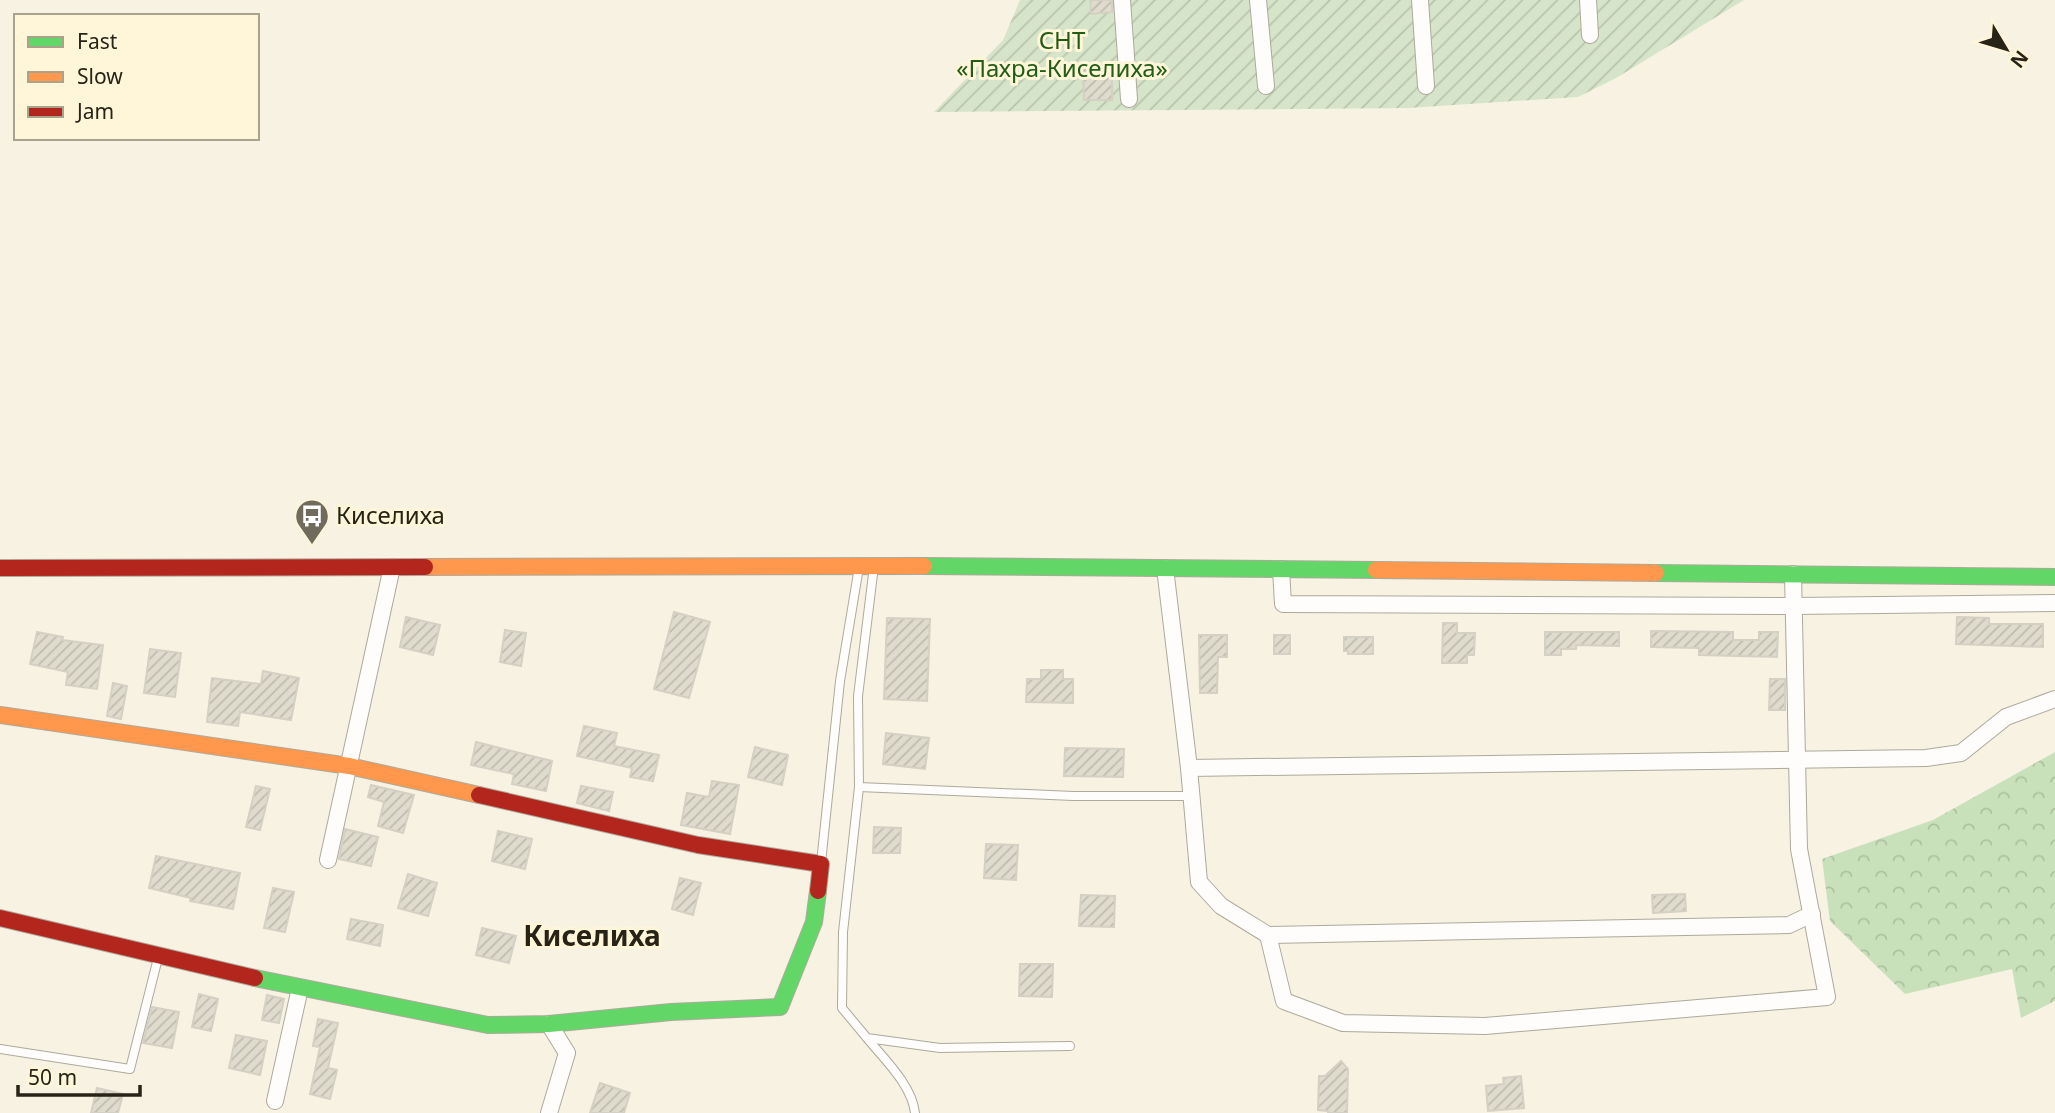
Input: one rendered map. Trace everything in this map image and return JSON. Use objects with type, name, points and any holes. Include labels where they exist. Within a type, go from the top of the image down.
[{"type":"street","points":[[1122,0],[1129,99]]},
{"type":"street","points":[[1258,0],[1266,86]]},
{"type":"street","points":[[1420,0],[1426,86]]},
{"type":"street","points":[[1588,0],[1590,35]]},
{"type":"street","points":[[0,568],[867,565],[2055,577]]},
{"type":"street","points":[[328,860],[392,567]]},
{"type":"street","points":[[1165,568],[1189,768],[1199,882],[1221,906],[1268,934],[1788,925],[1812,914]]},
{"type":"street","points":[[1280,569],[1283,604],[1794,606],[2055,603]]},
{"type":"street","points":[[1268,934],[1284,1001],[1343,1023],[1485,1026],[1828,997],[1799,849],[1793,573]]},
{"type":"street","points":[[1189,768],[1926,758],[1961,753],[2006,717],[2055,699]]},
{"type":"street","points":[[0,715],[349,766],[698,845],[821,864],[814,922],[780,1007],[671,1012],[549,1024],[488,1025],[300,988],[0,918]]},
{"type":"street","points":[[275,1101],[300,988]]},
{"type":"street","points":[[549,1024],[567,1053],[549,1113]]},
{"type":"lane","points":[[867,565],[858,696],[859,787],[843,932],[842,1008],[899,1077],[914,1104],[915,1113]]},
{"type":"lane","points":[[821,864],[840,681],[867,565]]},
{"type":"lane","points":[[859,787],[1073,796],[1191,796]]},
{"type":"lane","points":[[0,1049],[130,1069],[159,956]]},
{"type":"lane","points":[[867,1038],[940,1048],[1070,1046]]},
{"type":"green space","name":"СНТ «Пахра-Киселиха»","points":[[1020,0],[1744,0],[1616,78],[1578,97],[1408,108],[934,112],[1003,40]]},
{"type":"green space","points":[[2055,752],[2055,1001],[2021,1018],[2012,969],[1905,994],[1830,921],[1822,859],[1933,820]]},
{"type":"building","points":[[1090,0],[1112,0],[1112,12],[1091,14]]},
{"type":"building","points":[[1083,68],[1112,68],[1112,100],[1084,100]]},
{"type":"building","points":[[674,612],[710,622],[689,698],[654,689]]},
{"type":"building","points":[[406,617],[440,625],[433,655],[400,647]]},
{"type":"building","points":[[1957,617],[1989,618],[1989,624],[2043,624],[2043,647],[1956,644]]},
{"type":"building","points":[[887,618],[930,619],[927,701],[884,699]]},
{"type":"building","points":[[1443,623],[1457,623],[1457,633],[1475,633],[1474,655],[1467,655],[1467,663],[1442,663]]},
{"type":"building","points":[[505,630],[526,633],[521,666],[500,662]]},
{"type":"building","points":[[1651,631],[1733,632],[1733,640],[1759,640],[1759,632],[1778,632],[1777,657],[1699,655],[1699,648],[1651,647]]},
{"type":"building","points":[[37,632],[63,637],[62,640],[103,645],[97,689],[66,685],[68,672],[30,664]]},
{"type":"building","points":[[1545,632],[1619,632],[1619,646],[1576,645],[1576,649],[1561,649],[1561,655],[1545,655]]},
{"type":"building","points":[[1199,635],[1227,635],[1227,657],[1218,657],[1217,693],[1200,693]]},
{"type":"building","points":[[1274,635],[1290,635],[1290,654],[1274,654]]},
{"type":"building","points":[[1344,637],[1373,637],[1373,654],[1348,654],[1348,651],[1344,651]]},
{"type":"building","points":[[150,649],[181,653],[175,697],[144,693]]},
{"type":"building","points":[[1041,670],[1063,670],[1063,679],[1073,679],[1073,703],[1026,702],[1027,679],[1041,679]]},
{"type":"building","points":[[263,671],[299,678],[291,720],[240,712],[238,726],[207,722],[212,678],[261,684]]},
{"type":"building","points":[[1770,679],[1785,679],[1785,710],[1769,710]]},
{"type":"building","points":[[113,683],[127,686],[121,719],[107,716]]},
{"type":"building","points":[[584,726],[617,733],[614,746],[659,755],[653,781],[630,777],[632,768],[577,756]]},
{"type":"building","points":[[886,733],[929,738],[925,769],[883,764]]},
{"type":"building","points":[[476,742],[552,761],[546,791],[512,784],[514,774],[471,765]]},
{"type":"building","points":[[755,747],[788,755],[782,785],[748,777]]},
{"type":"building","points":[[1065,748],[1124,749],[1123,777],[1064,776]]},
{"type":"building","points":[[712,781],[739,785],[730,834],[681,825],[687,793],[709,797]]},
{"type":"building","points":[[371,785],[414,795],[403,833],[378,826],[384,802],[368,797]]},
{"type":"building","points":[[256,786],[270,789],[260,830],[246,827]]},
{"type":"building","points":[[581,786],[613,792],[609,811],[577,803]]},
{"type":"building","points":[[874,827],[901,828],[900,853],[873,853]]},
{"type":"building","points":[[345,829],[378,837],[371,866],[339,859]]},
{"type":"building","points":[[498,831],[532,839],[525,869],[492,861]]},
{"type":"building","points":[[986,844],[1018,845],[1016,880],[984,878]]},
{"type":"building","points":[[156,856],[240,873],[233,909],[190,901],[191,898],[149,888]]},
{"type":"building","points":[[408,874],[437,883],[428,916],[398,908]]},
{"type":"building","points":[[680,878],[701,883],[693,915],[672,909]]},
{"type":"building","points":[[273,888],[294,892],[285,932],[264,928]]},
{"type":"building","points":[[1685,894],[1686,911],[1653,913],[1652,895]]},
{"type":"building","points":[[1081,895],[1115,896],[1114,927],[1079,926]]},
{"type":"building","points":[[351,919],[383,925],[380,946],[347,939]]},
{"type":"building","points":[[482,928],[516,936],[509,963],[476,955]]},
{"type":"building","points":[[1020,964],[1053,964],[1052,997],[1019,996]]},
{"type":"building","points":[[199,994],[218,999],[211,1031],[192,1027]]},
{"type":"building","points":[[267,995],[284,999],[279,1023],[262,1020]]},
{"type":"building","points":[[152,1007],[179,1012],[172,1048],[143,1043]]},
{"type":"building","points":[[318,1019],[338,1023],[328,1068],[337,1070],[330,1099],[310,1094],[320,1047],[313,1046]]},
{"type":"building","points":[[236,1035],[267,1041],[260,1075],[229,1068]]},
{"type":"building","points":[[1341,1061],[1348,1069],[1347,1113],[1318,1110],[1319,1076],[1325,1076]]},
{"type":"building","points":[[1521,1076],[1524,1108],[1488,1111],[1486,1086],[1504,1084],[1503,1078]]},
{"type":"building","points":[[600,1083],[630,1093],[624,1113],[590,1113]]},
{"type":"building","points":[[97,1088],[123,1094],[118,1113],[91,1113]]},
{"type":"traffic: fast","points":[[924,566],[1376,570]]},
{"type":"traffic: fast","points":[[1656,573],[2055,577]]},
{"type":"traffic: fast","points":[[255,978],[488,1025],[549,1024],[671,1012],[780,1007],[814,922],[818,891]]},
{"type":"traffic: slow","points":[[425,567],[924,566]]},
{"type":"traffic: slow","points":[[1376,570],[1656,573]]},
{"type":"traffic: slow","points":[[0,715],[349,766],[479,795]]},
{"type":"traffic: jam","points":[[0,568],[425,567]]},
{"type":"traffic: jam","points":[[479,795],[698,845],[821,864],[818,891]]},
{"type":"traffic: jam","points":[[0,918],[255,978]]},
{"type":"place","name":"Киселиха","points":[[312,546]]},
{"type":"district","name":"Киселиха","points":[[592,936]]}]
